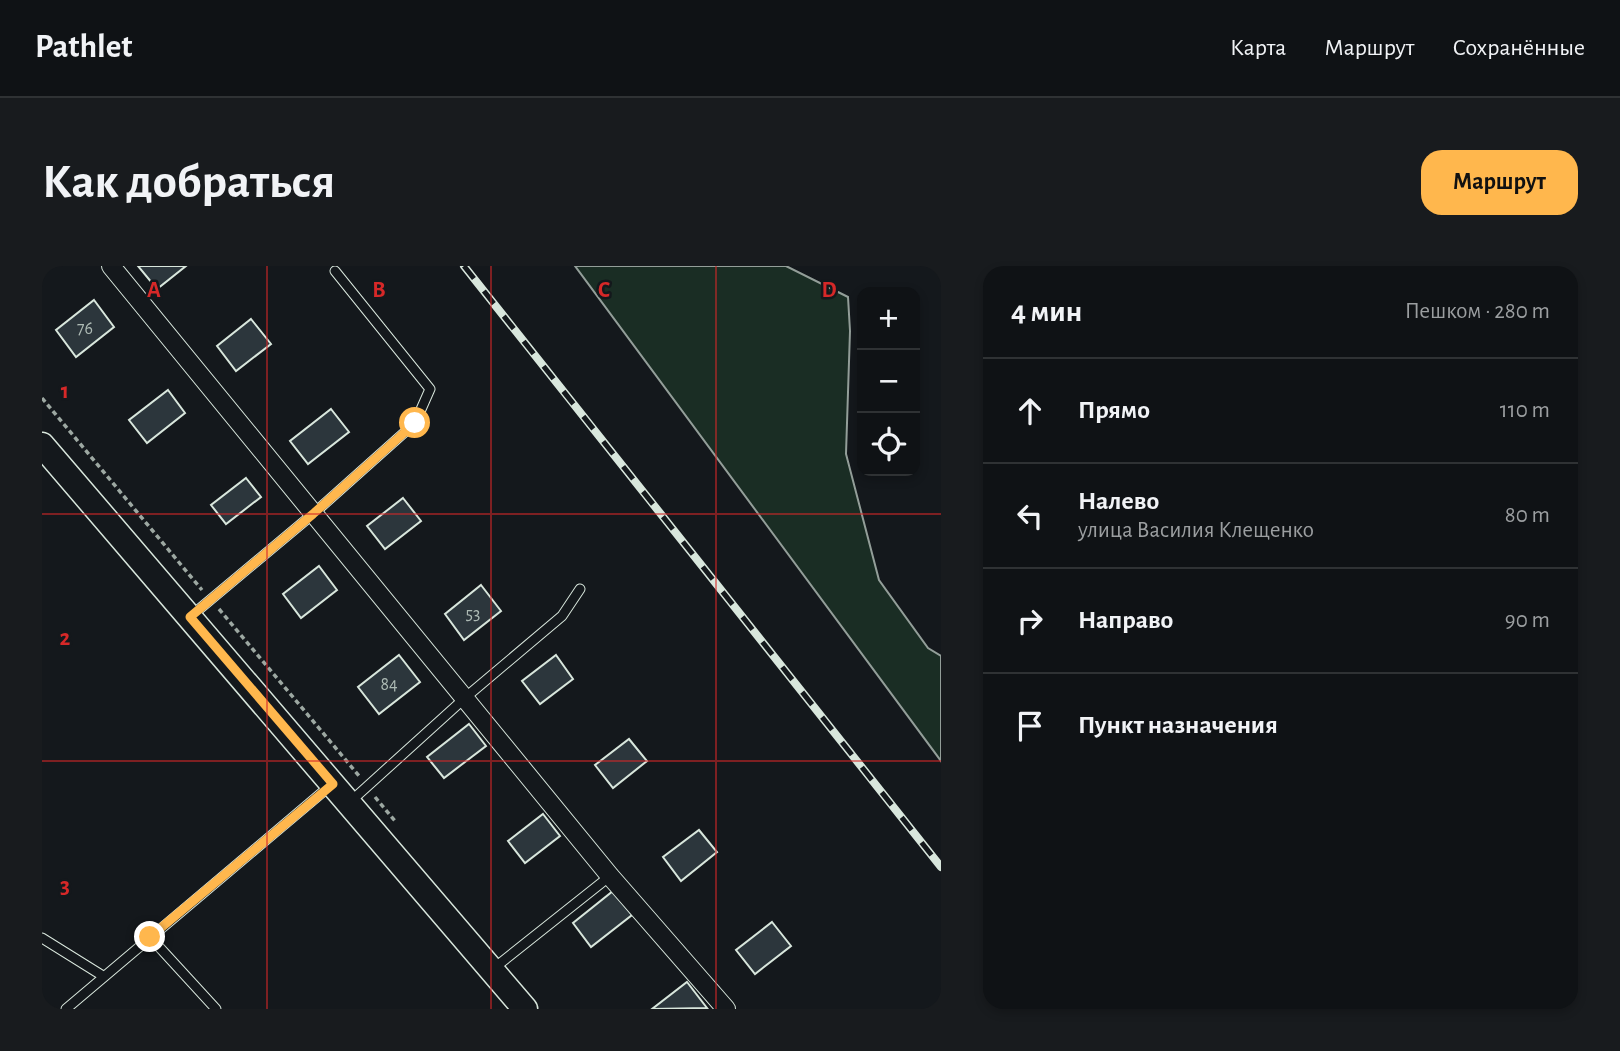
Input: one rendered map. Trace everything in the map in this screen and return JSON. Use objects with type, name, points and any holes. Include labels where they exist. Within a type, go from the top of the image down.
[{"type":"street","points":[[111,266],[610,876],[726,1009]]},
{"type":"street","points":[[42,444],[525,1009]]},
{"type":"lane","points":[[190,617],[313,514],[415,423],[430,389],[335,271]]},
{"type":"lane","points":[[349,803],[466,697],[562,616],[580,589]]},
{"type":"lane","points":[[66,1009],[333,784]]},
{"type":"lane","points":[[491,970],[610,876]]},
{"type":"lane","points":[[150,937],[216,1009]]},
{"type":"lane","points":[[42,938],[103,976]]},
{"type":"path","points":[[42,398],[401,829]]},
{"type":"green space","points":[[575,266],[786,266],[848,297],[850,331],[846,454],[879,580],[928,648],[941,656],[941,761]]},
{"type":"building","points":[[138,266],[186,266],[157,289]]},
{"type":"building","points":[[94,300],[114,327],[76,357],[56,330]]},
{"type":"building","points":[[251,319],[271,344],[236,371],[217,346]]},
{"type":"building","points":[[168,390],[185,413],[147,443],[129,420]]},
{"type":"building","points":[[331,409],[349,432],[308,464],[290,441]]},
{"type":"building","points":[[246,478],[261,497],[226,524],[211,505]]},
{"type":"building","points":[[403,498],[421,521],[385,549],[367,526]]},
{"type":"building","points":[[319,566],[337,590],[301,618],[283,594]]},
{"type":"building","points":[[481,585],[501,611],[464,640],[445,614]]},
{"type":"building","points":[[399,655],[420,682],[379,714],[358,687]]},
{"type":"building","points":[[556,655],[573,679],[540,704],[522,681]]},
{"type":"building","points":[[469,724],[486,746],[444,778],[427,757]]},
{"type":"building","points":[[629,739],[647,761],[613,788],[595,765]]},
{"type":"building","points":[[543,814],[560,836],[525,863],[508,841]]},
{"type":"building","points":[[699,830],[717,852],[681,881],[663,857]]},
{"type":"building","points":[[613,891],[632,915],[591,947],[573,923]]},
{"type":"building","points":[[772,922],[791,946],[755,974],[736,950]]},
{"type":"building","points":[[687,982],[707,1008],[652,1009]]},
{"type":"railway","points":[[464,266],[941,867]]},
{"type":"route","points":[[150,937],[333,784],[190,617],[313,514],[415,423]]}]
